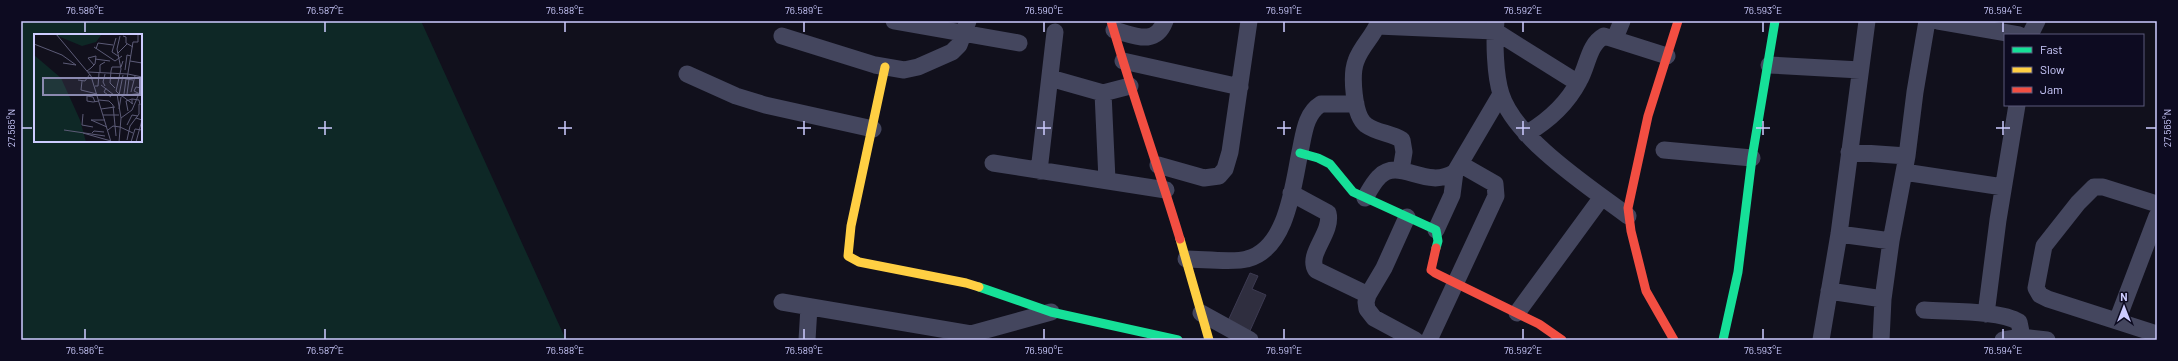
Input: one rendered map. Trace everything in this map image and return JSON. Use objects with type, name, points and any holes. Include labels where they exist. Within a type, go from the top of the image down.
[{"type":"street","points":[[894,21],[966,27],[1019,43]]},
{"type":"street","points":[[1112,26],[1151,38],[1156,35],[1165,21]]},
{"type":"street","points":[[1158,165],[1204,178],[1219,176],[1225,169],[1230,152],[1249,21]]},
{"type":"street","points":[[1615,38],[1622,21]]},
{"type":"street","points":[[1674,340],[1646,291],[1628,216],[1629,193],[1640,146],[1678,21]]},
{"type":"street","points":[[1723,340],[1738,272],[1752,158],[1769,66],[1775,21]]},
{"type":"street","points":[[1821,340],[1839,234],[1867,21]]},
{"type":"street","points":[[1881,340],[1883,299],[1891,241],[1906,164],[1915,92],[1927,21]]},
{"type":"street","points":[[1938,21],[2014,34]]},
{"type":"street","points":[[2030,34],[2037,21]]},
{"type":"street","points":[[1401,170],[1404,152],[1402,140],[1364,124],[1360,118],[1356,104],[1354,64],[1378,24],[1496,26],[1578,83]]},
{"type":"street","points":[[1112,26],[1130,86],[1166,190],[1209,340]]},
{"type":"street","points":[[1496,26],[1501,94],[1511,114],[1526,134],[1570,172],[1628,216]]},
{"type":"street","points":[[782,36],[885,67],[904,70],[918,67],[952,52],[959,45],[966,27]]},
{"type":"street","points":[[1039,172],[1055,32]]},
{"type":"street","points":[[1526,134],[1554,113],[1578,83],[1596,40],[1604,36],[1615,38],[1667,56]]},
{"type":"street","points":[[1122,61],[1240,87]]},
{"type":"street","points":[[1769,66],[1860,70]]},
{"type":"street","points":[[885,67],[873,129],[851,226],[848,256],[859,262],[966,283],[1051,312],[1178,340]]},
{"type":"street","points":[[686,74],[736,96],[765,105],[873,129]]},
{"type":"street","points":[[1050,78],[1103,93],[1130,86]]},
{"type":"street","points":[[1103,93],[1107,180]]},
{"type":"street","points":[[1501,94],[1458,168],[1452,195],[1436,230],[1439,241],[1430,265],[1431,270],[1441,277],[1455,282],[1539,324],[1562,340]]},
{"type":"street","points":[[1186,259],[1246,260],[1256,256],[1268,246],[1279,232],[1291,193],[1307,122],[1315,108],[1327,103],[1356,104]]},
{"type":"street","points":[[1986,314],[2003,187],[2017,106]]},
{"type":"street","points":[[1664,150],[1752,158]]},
{"type":"street","points":[[1849,152],[2003,187]]},
{"type":"street","points":[[1300,153],[1325,161],[1334,168],[1353,192],[1436,230]]},
{"type":"street","points":[[993,163],[1039,172],[1107,180],[1166,190]]},
{"type":"street","points":[[1365,198],[1379,177],[1393,170],[1401,170],[1430,179],[1448,176],[1458,168]]},
{"type":"street","points":[[1429,340],[1455,282],[1485,223],[1496,196],[1495,184],[1490,180],[1458,168]]},
{"type":"street","points":[[2157,204],[2103,187],[2094,187],[2078,204],[2044,246],[2036,282],[2036,288],[2040,295],[2157,334]]},
{"type":"street","points":[[1291,193],[1328,213],[1329,225],[1314,260],[1316,270],[1368,295]]},
{"type":"street","points":[[1517,313],[1602,197]]},
{"type":"street","points":[[2117,321],[2157,216]]},
{"type":"street","points":[[1407,218],[1384,268],[1368,295],[1367,309],[1370,314],[1415,340]]},
{"type":"street","points":[[1839,234],[1891,241]]},
{"type":"street","points":[[1829,291],[1883,299]]},
{"type":"street","points":[[782,302],[970,337],[1051,312]]},
{"type":"street","points":[[807,340],[810,307]]},
{"type":"street","points":[[1924,310],[1986,314],[2014,319],[2019,322],[2022,337]]},
{"type":"street","points":[[1201,313],[1250,340]]},
{"type":"street","points":[[2003,340],[2022,337],[2047,340]]},
{"type":"green space","points":[[21,21],[421,21],[566,340],[21,340]]},
{"type":"building","points":[[1250,273],[1258,276],[1252,289],[1266,295],[1249,333],[1227,323]]},
{"type":"traffic: fast","points":[[1723,340],[1738,272],[1752,158],[1775,21]]},
{"type":"traffic: fast","points":[[1300,153],[1318,158],[1330,164],[1353,192],[1436,230],[1438,241],[1436,248]]},
{"type":"traffic: fast","points":[[979,287],[1051,312],[1178,340]]},
{"type":"traffic: slow","points":[[885,67],[851,226],[848,256],[859,262],[966,283],[979,287]]},
{"type":"traffic: slow","points":[[1180,239],[1209,340]]},
{"type":"traffic: jam","points":[[1111,21],[1180,239]]},
{"type":"traffic: jam","points":[[1674,340],[1646,291],[1631,231],[1628,208],[1648,116],[1678,21]]},
{"type":"traffic: jam","points":[[1436,248],[1431,270],[1435,273],[1539,324],[1562,340]]}]
